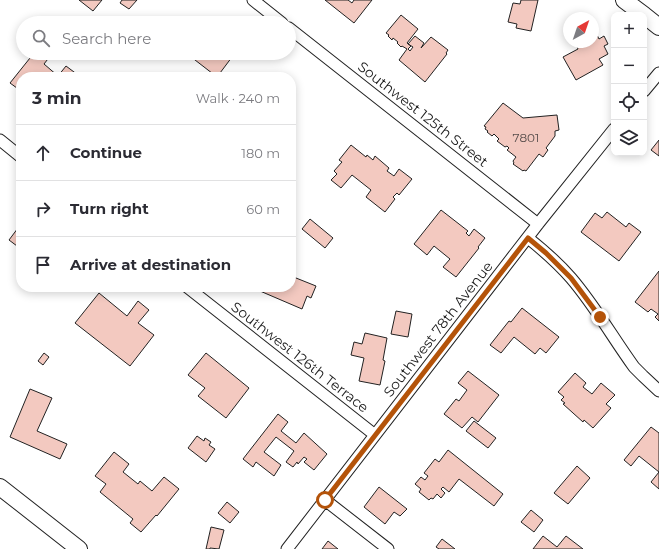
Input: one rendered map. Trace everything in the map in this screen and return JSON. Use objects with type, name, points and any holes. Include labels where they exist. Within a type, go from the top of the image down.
[{"type":"street","points":[[253,0],[273,16]]},
{"type":"street","points":[[624,0],[640,12]]},
{"type":"street","points":[[647,17],[659,27]]},
{"type":"street","name":"Southwest 125th Street","points":[[296,34],[538,224]]},
{"type":"street","points":[[647,87],[659,73]]},
{"type":"street","name":"Southwest 78th Avenue","points":[[287,549],[538,224],[611,133]]},
{"type":"street","points":[[0,140],[16,153]]},
{"type":"street","points":[[528,238],[546,253],[571,278],[634,367],[659,391]]},
{"type":"street","name":"Southwest 126th Terrace","points":[[193,292],[375,435]]},
{"type":"street","points":[[0,487],[79,549]]},
{"type":"street","points":[[325,500],[388,549]]},
{"type":"building","points":[[79,0],[102,0],[93,11]]},
{"type":"building","points":[[122,0],[137,0],[129,9],[120,3]]},
{"type":"building","points":[[325,0],[348,0],[352,3],[354,0],[372,0],[354,23]]},
{"type":"building","points":[[521,0],[538,0],[531,31],[516,28],[517,24],[508,22],[513,3],[520,4]]},
{"type":"building","points":[[401,15],[418,29],[407,43],[408,44],[415,36],[424,43],[421,48],[431,37],[448,50],[446,53],[447,54],[425,82],[399,60],[407,49],[402,46],[401,47],[397,43],[398,42],[393,38],[392,40],[386,33]],"holes":[[[410,45],[413,47],[410,51],[408,49],[411,46]]]},
{"type":"building","points":[[604,36],[608,44],[604,46],[608,54],[599,59],[603,65],[576,80],[563,57],[578,49],[599,48],[599,39]]},
{"type":"building","points":[[28,60],[47,60],[44,64],[53,72],[19,72]]},
{"type":"building","points":[[195,60],[230,60],[221,72],[211,72]]},
{"type":"building","points":[[66,66],[74,72],[61,72]]},
{"type":"building","points":[[16,76],[16,87],[10,83]]},
{"type":"building","points":[[503,103],[523,118],[557,115],[559,130],[555,131],[555,136],[546,148],[548,150],[543,157],[539,154],[526,171],[523,171],[513,164],[516,157],[507,150],[509,148],[497,141],[499,139],[494,134],[492,136],[485,129],[486,127],[484,126]]},
{"type":"building","points":[[659,140],[659,156],[651,150]]},
{"type":"building","points":[[351,145],[366,157],[367,155],[373,160],[375,156],[389,168],[387,171],[394,176],[399,169],[412,179],[399,195],[397,193],[393,197],[395,199],[385,212],[366,197],[371,190],[352,175],[341,188],[331,180],[337,174],[334,171],[342,162],[339,160]]},
{"type":"building","points":[[441,210],[468,231],[466,233],[469,236],[474,229],[485,238],[456,277],[443,267],[450,259],[434,246],[427,255],[414,244]]},
{"type":"building","points":[[607,212],[626,227],[629,223],[641,232],[619,261],[581,232],[595,213],[602,218]]},
{"type":"building","points":[[310,219],[333,238],[325,248],[302,229]]},
{"type":"building","points":[[16,231],[16,245],[9,240]]},
{"type":"building","points":[[659,271],[659,321],[655,317],[658,314],[651,309],[648,312],[635,302]]},
{"type":"building","points":[[296,278],[316,286],[311,298],[307,296],[302,309],[262,292],[296,292]]},
{"type":"building","points":[[99,293],[127,316],[138,301],[149,310],[138,323],[154,335],[130,366],[75,323]]},
{"type":"building","points":[[522,308],[559,337],[546,353],[540,348],[535,354],[514,337],[501,353],[490,345],[509,321],[511,322]]},
{"type":"building","points":[[396,311],[412,314],[408,337],[391,334]]},
{"type":"building","points":[[365,333],[387,338],[383,360],[385,361],[380,385],[359,381],[364,358],[351,355],[354,342],[362,344]]},
{"type":"building","points":[[44,353],[49,357],[43,365],[38,361]]},
{"type":"building","points":[[206,353],[249,388],[226,418],[198,396],[205,388],[188,375]]},
{"type":"building","points":[[468,371],[499,395],[478,422],[472,417],[462,428],[444,414],[456,399],[459,401],[467,390],[458,383]]},
{"type":"building","points":[[575,373],[586,383],[583,387],[592,394],[601,383],[615,395],[606,404],[611,408],[593,428],[584,420],[583,422],[563,404],[565,403],[561,400],[564,397],[558,392]]},
{"type":"building","points":[[30,389],[52,398],[37,431],[67,444],[60,459],[10,437]]},
{"type":"building","points":[[278,414],[288,422],[281,431],[296,443],[304,433],[327,454],[314,470],[304,462],[307,459],[304,457],[293,467],[286,462],[294,451],[276,437],[264,452],[281,465],[274,476],[256,462],[253,467],[243,459]]},
{"type":"building","points":[[474,421],[496,438],[488,448],[466,431]]},
{"type":"building","points":[[651,427],[659,433],[659,472],[639,456],[631,466],[624,460]]},
{"type":"building","points":[[197,436],[204,441],[205,438],[211,442],[209,445],[215,449],[206,462],[188,448]]},
{"type":"building","points":[[448,450],[503,494],[494,506],[459,479],[449,492],[443,487],[441,489],[445,493],[441,498],[437,494],[433,499],[431,498],[429,500],[419,492],[421,489],[415,484],[421,477],[425,480],[428,476],[424,473],[435,459],[439,462]]},
{"type":"building","points":[[114,452],[129,464],[123,472],[138,484],[140,481],[152,491],[164,477],[179,489],[157,516],[156,515],[141,532],[130,523],[133,519],[100,492],[106,484],[95,476]]},
{"type":"building","points":[[577,466],[590,478],[568,504],[554,493]]},
{"type":"building","points":[[659,472],[659,489],[651,482]]},
{"type":"building","points":[[379,487],[407,509],[400,516],[394,512],[385,524],[364,507]]},
{"type":"building","points":[[227,502],[239,512],[230,523],[218,513]]},
{"type":"building","points":[[531,510],[543,520],[534,532],[521,522]]},
{"type":"building","points":[[211,527],[224,530],[219,549],[206,549]]},
{"type":"building","points":[[543,536],[557,547],[566,536],[583,549],[533,549]]},
{"type":"building","points":[[442,539],[455,549],[439,549],[436,547]]},
{"type":"building","points":[[328,541],[338,549],[322,549]]},
{"type":"route","points":[[325,500],[528,238],[546,253],[571,278],[600,317]]}]
